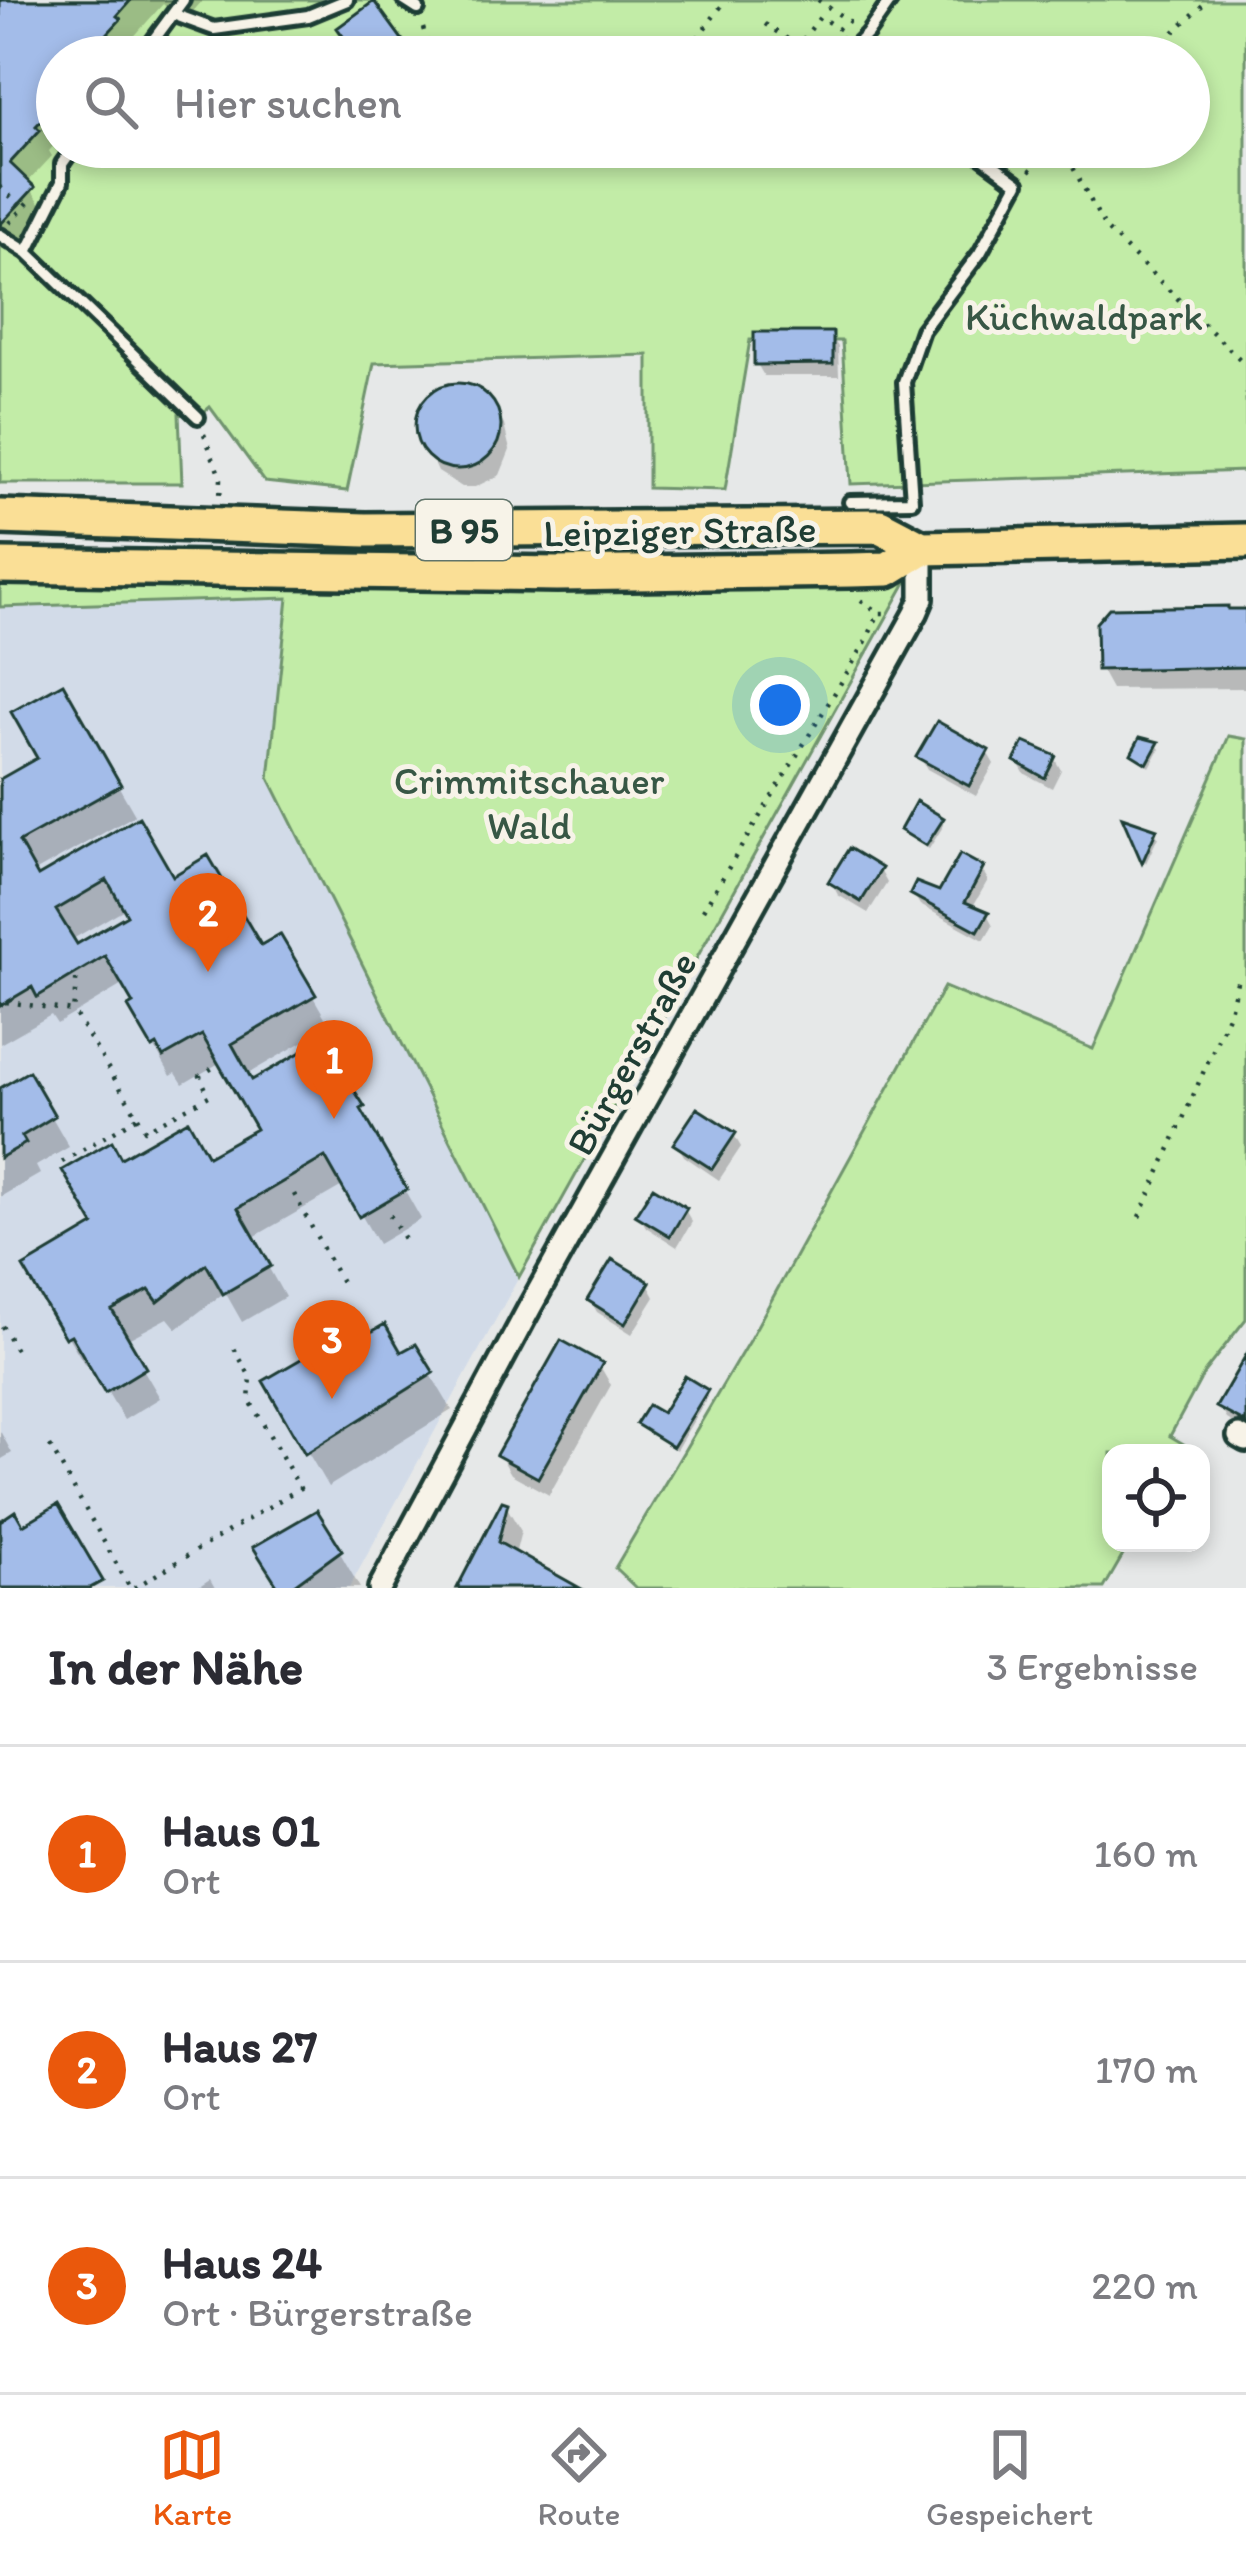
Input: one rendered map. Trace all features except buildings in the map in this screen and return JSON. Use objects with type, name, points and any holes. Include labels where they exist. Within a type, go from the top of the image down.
[{"type":"main road","name":"Leipziger Straße","points":[[0,517],[365,530],[880,526],[922,548],[1246,542]]},
{"type":"main road","name":"Leipziger Straße","points":[[0,566],[556,574],[888,569],[922,548]]},
{"type":"street","name":"Bürgerstraße","points":[[380,1588],[530,1307],[916,613],[922,599],[922,548]]},
{"type":"lane","points":[[157,36],[183,0]]},
{"type":"lane","points":[[173,14],[214,29],[308,16],[347,0]]},
{"type":"lane","points":[[404,0],[418,9]]},
{"type":"lane","points":[[863,36],[891,0]]},
{"type":"lane","points":[[27,252],[62,182],[62,168]]},
{"type":"lane","points":[[850,502],[912,501],[904,382],[922,330],[980,253],[1018,183],[998,168]]},
{"type":"lane","points":[[0,235],[27,252],[198,417]]},
{"type":"path","points":[[698,36],[726,0]]},
{"type":"path","points":[[818,0],[838,15]]},
{"type":"path","points":[[1170,36],[1208,0]]},
{"type":"path","points":[[418,9],[426,36]]},
{"type":"path","points":[[806,36],[820,17],[849,36]]},
{"type":"path","points":[[765,24],[783,36]]},
{"type":"path","points":[[1018,183],[1033,168]]},
{"type":"path","points":[[1073,168],[1106,229],[1246,365]]},
{"type":"path","points":[[0,187],[23,208]]},
{"type":"path","points":[[198,417],[221,478],[220,507]]},
{"type":"path","points":[[851,593],[879,613],[916,613]]},
{"type":"path","points":[[703,910],[866,643],[879,613]]},
{"type":"path","points":[[77,974],[73,1011],[145,1130],[209,1096],[200,1076],[219,1064]]},
{"type":"path","points":[[1140,1216],[1230,1011],[1238,978]]},
{"type":"path","points":[[6,1002],[73,1011]]},
{"type":"path","points":[[62,1162],[138,1117]]},
{"type":"path","points":[[294,1194],[341,1282]]},
{"type":"path","points":[[390,1215],[407,1244]]},
{"type":"path","points":[[2,1326],[20,1357]]},
{"type":"path","points":[[50,1446],[132,1588],[300,1488],[249,1399],[251,1378],[231,1343]]},
{"type":"shaded area","points":[[288,598],[269,778],[519,1277],[349,1588],[0,1588],[0,607]]},
{"type":"green space","name":"Küchwaldpark","points":[[0,0],[1246,0],[1246,471],[851,484],[842,341],[750,340],[725,490],[648,488],[648,355],[374,363],[347,491],[265,482],[210,407],[198,417],[179,414],[182,483],[0,483]]},
{"type":"green space","name":"Crimmitschauer Wald","points":[[909,577],[519,1277],[269,778],[288,598],[0,607],[0,581]]},
{"type":"green space","points":[[1229,736],[1246,739],[1246,1319],[1205,1371],[1170,1436],[1184,1444],[1102,1444],[1102,1552],[1125,1552],[1104,1588],[636,1588],[615,1568],[750,1339],[944,987],[1093,1049]]},
{"type":"place","name":"Haus 27","points":[[208,972]]},
{"type":"place","name":"Haus 01","points":[[334,1119]]},
{"type":"place","name":"Haus 24","points":[[332,1399]]}]
